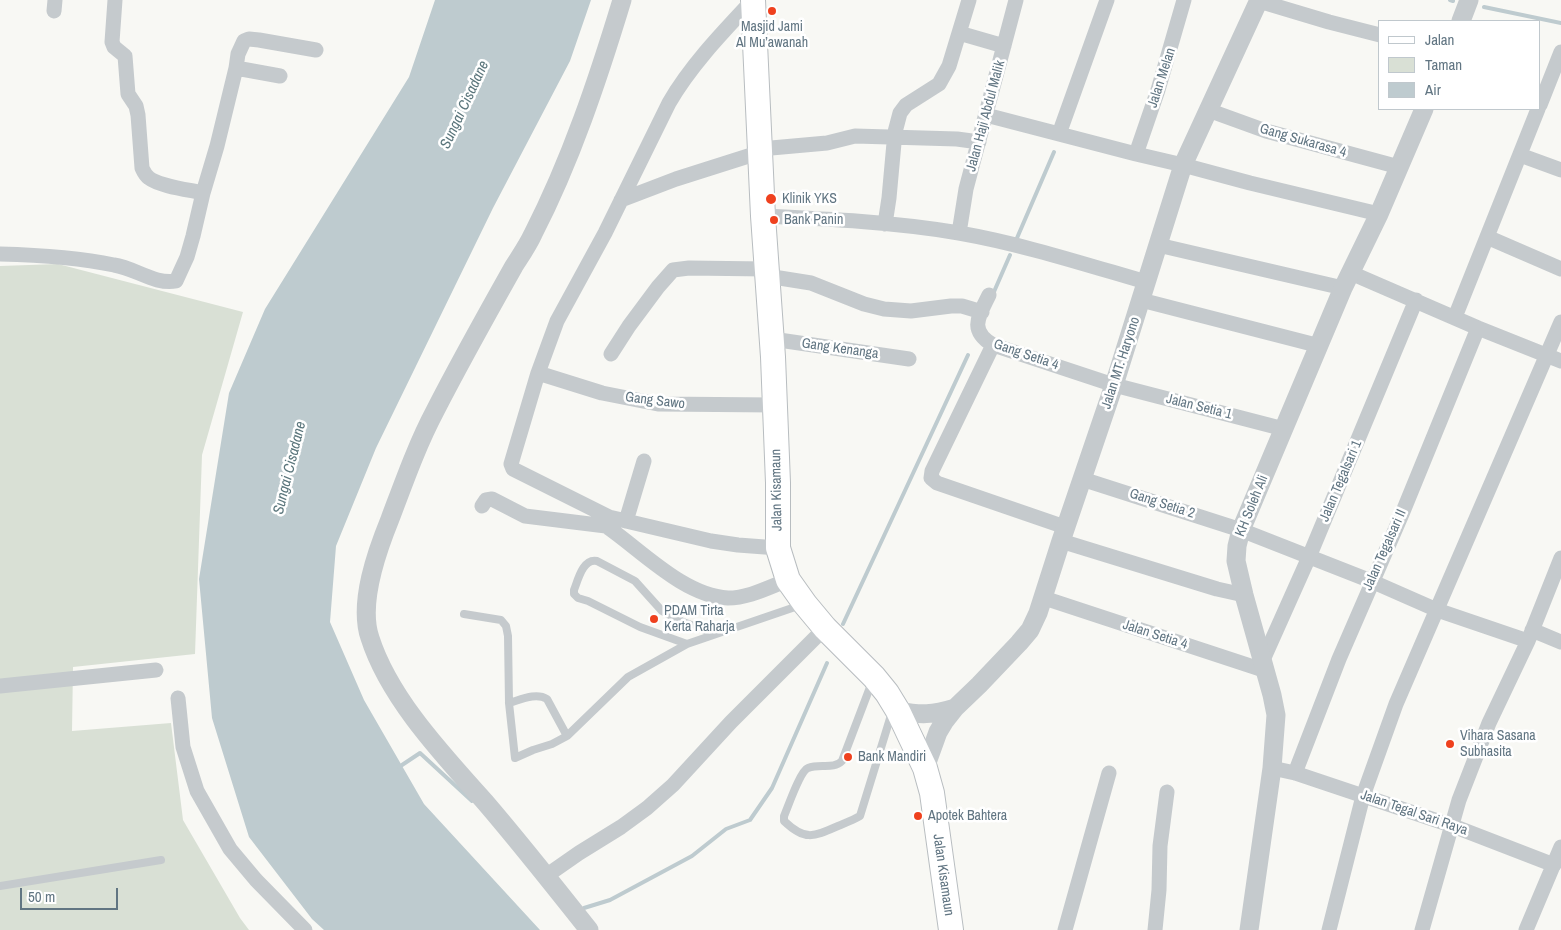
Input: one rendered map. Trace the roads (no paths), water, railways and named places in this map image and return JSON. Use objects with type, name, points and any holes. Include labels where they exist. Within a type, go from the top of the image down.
[{"type":"main road","name":"Jalan Kisamaun","points":[[753,0],[766,272],[772,339],[778,483],[778,548],[788,580],[805,604],[825,628],[874,677],[896,708],[924,768],[932,793],[951,930]]},
{"type":"street","points":[[115,0],[112,42],[114,48],[125,56],[128,94],[136,106],[138,115],[144,174],[156,182],[203,193]]},
{"type":"street","points":[[589,930],[485,803],[443,757],[394,688],[379,662],[369,636],[367,607],[375,559],[425,431],[537,226],[581,125],[622,0]]},
{"type":"street","points":[[753,0],[717,38],[675,92],[605,233],[557,320],[538,373],[511,460],[511,467],[608,521],[621,536],[646,558],[686,584],[714,595],[728,598],[751,594],[788,580]]},
{"type":"street","points":[[885,224],[895,132],[900,112],[906,105],[939,84],[949,66],[969,0]]},
{"type":"street","name":"Jalan Haji Abdul Malik","points":[[959,233],[966,189],[1016,0]]},
{"type":"street","points":[[1059,134],[1107,0]]},
{"type":"street","name":"Jalan Melan","points":[[1136,154],[1158,90],[1184,0]]},
{"type":"street","points":[[1259,0],[1329,22],[1378,34]]},
{"type":"street","name":"Jalan MT. Haryono","points":[[924,768],[938,732],[955,708],[1030,630],[1038,613],[1114,385],[1183,164],[1259,0]]},
{"type":"street","points":[[1461,20],[1469,0]]},
{"type":"street","points":[[960,33],[1004,46]]},
{"type":"street","points":[[0,254],[47,255],[85,260],[117,265],[162,281],[176,281],[180,276],[187,257],[203,193],[218,146],[236,62],[244,41],[249,40],[316,50]]},
{"type":"street","points":[[1541,102],[1561,52]]},
{"type":"street","points":[[236,68],[280,76]]},
{"type":"street","name":"Gang Sukarasa 4","points":[[1208,110],[1266,131],[1399,167]]},
{"type":"street","name":"KH Soleh Ali","points":[[1249,930],[1272,768],[1276,715],[1265,666],[1244,595],[1236,555],[1241,530],[1347,281],[1379,214],[1424,110]]},
{"type":"street","points":[[1454,317],[1538,110]]},
{"type":"street","points":[[986,115],[1379,214]]},
{"type":"street","points":[[621,200],[676,179],[760,151],[827,143],[855,136],[979,142]]},
{"type":"street","points":[[1520,154],[1561,170]]},
{"type":"street","points":[[763,216],[852,220],[959,233],[1022,248],[1144,291],[1320,346]]},
{"type":"street","points":[[1487,238],[1561,269]]},
{"type":"street","points":[[1158,244],[1347,281],[1416,300],[1478,328],[1554,358]]},
{"type":"street","points":[[611,354],[628,326],[673,270],[689,268],[766,272],[811,284],[864,304],[884,309],[911,311],[962,306],[982,312]]},
{"type":"street","name":"Gang Setia 4","points":[[989,296],[978,319],[978,328],[981,335],[993,345],[1114,385]]},
{"type":"street","name":"Jalan Tegalsari 1","points":[[1265,666],[1416,300]]},
{"type":"street","points":[[1329,930],[1363,796],[1396,704],[1437,610],[1554,358],[1561,322]]},
{"type":"street","name":"Jalan Tegalsari II","points":[[1295,773],[1339,659],[1402,514],[1478,328]]},
{"type":"street","name":"Gang Kenanga","points":[[772,339],[908,359]]},
{"type":"street","points":[[993,345],[932,471],[931,478],[937,483],[1063,534],[1217,588],[1244,595]]},
{"type":"street","name":"Gang Sawo","points":[[538,373],[602,393],[658,404],[775,405]]},
{"type":"street","name":"Jalan Setia 1","points":[[1114,385],[1284,429]]},
{"type":"street","points":[[626,521],[644,461]]},
{"type":"street","name":"Gang Setia 2","points":[[1082,479],[1241,530],[1372,581],[1437,610],[1530,636],[1561,642]]},
{"type":"street","points":[[482,506],[486,500],[492,499],[525,516],[626,521],[717,542],[778,548]]},
{"type":"street","points":[[1422,930],[1459,800],[1479,747],[1530,636],[1561,558]]},
{"type":"street","name":"Jalan Setia 4","points":[[1044,598],[1265,666]]},
{"type":"street","points":[[546,876],[579,852],[621,827],[647,808],[673,785],[731,722],[825,628]]},
{"type":"street","points":[[0,686],[156,670]]},
{"type":"street","points":[[178,698],[183,746],[197,791],[230,849],[256,880],[305,930]]},
{"type":"street","name":"Jalan MT. Haryono","points":[[896,708],[921,714],[931,714],[955,708]]},
{"type":"street","name":"Jalan Tegal Sari Raya","points":[[1272,768],[1295,773],[1453,826],[1554,865]]},
{"type":"street","points":[[1065,930],[1109,773]]},
{"type":"street","points":[[1154,930],[1159,890],[1160,846],[1167,792]]},
{"type":"street","points":[[1526,930],[1561,847]]},
{"type":"lane","points":[[687,644],[640,627],[578,598],[574,594],[574,590],[587,562],[597,561],[635,581],[662,611],[683,622],[716,634]]},
{"type":"lane","points":[[464,614],[501,620],[506,626],[508,636],[509,703],[515,758],[552,744],[567,736],[628,677],[687,644],[805,604]]},
{"type":"lane","points":[[874,677],[842,761],[835,766],[808,768],[802,774],[784,816],[784,821],[790,827],[805,835],[816,835],[860,816],[896,708]]},
{"type":"lane","points":[[509,703],[536,696],[544,697],[567,736]]},
{"type":"lane","points":[[0,886],[161,860]]},
{"type":"water","name":"Sungai Cisadane","points":[[435,0],[591,0],[570,61],[493,208],[376,448],[336,546],[330,622],[364,700],[424,804],[540,930],[324,930],[312,919],[249,837],[212,718],[199,579],[229,393],[265,309],[409,77]]},
{"type":"waterway","points":[[1484,7],[1561,23]]},
{"type":"waterway","points":[[1017,238],[1054,152]]},
{"type":"waterway","points":[[993,294],[1010,255]]},
{"type":"waterway","points":[[843,624],[968,355]]},
{"type":"waterway","points":[[584,908],[610,900],[692,856],[726,829],[750,820],[772,788],[827,663]]},
{"type":"waterway","points":[[399,767],[420,753],[472,801]]},
{"type":"place","name":"Masjid Jami Al Mu’awanah","points":[[772,11]]},
{"type":"place","name":"Klinik YKS","points":[[771,199]]},
{"type":"place","name":"Bank Panin","points":[[774,220]]},
{"type":"place","name":"PDAM Tirta Kerta Raharja","points":[[654,619]]},
{"type":"place","name":"Vihara Sasana Subhasita","points":[[1450,744]]},
{"type":"place","name":"Bank Mandiri","points":[[848,757]]},
{"type":"place","name":"Apotek Bahtera","points":[[918,816]]}]
